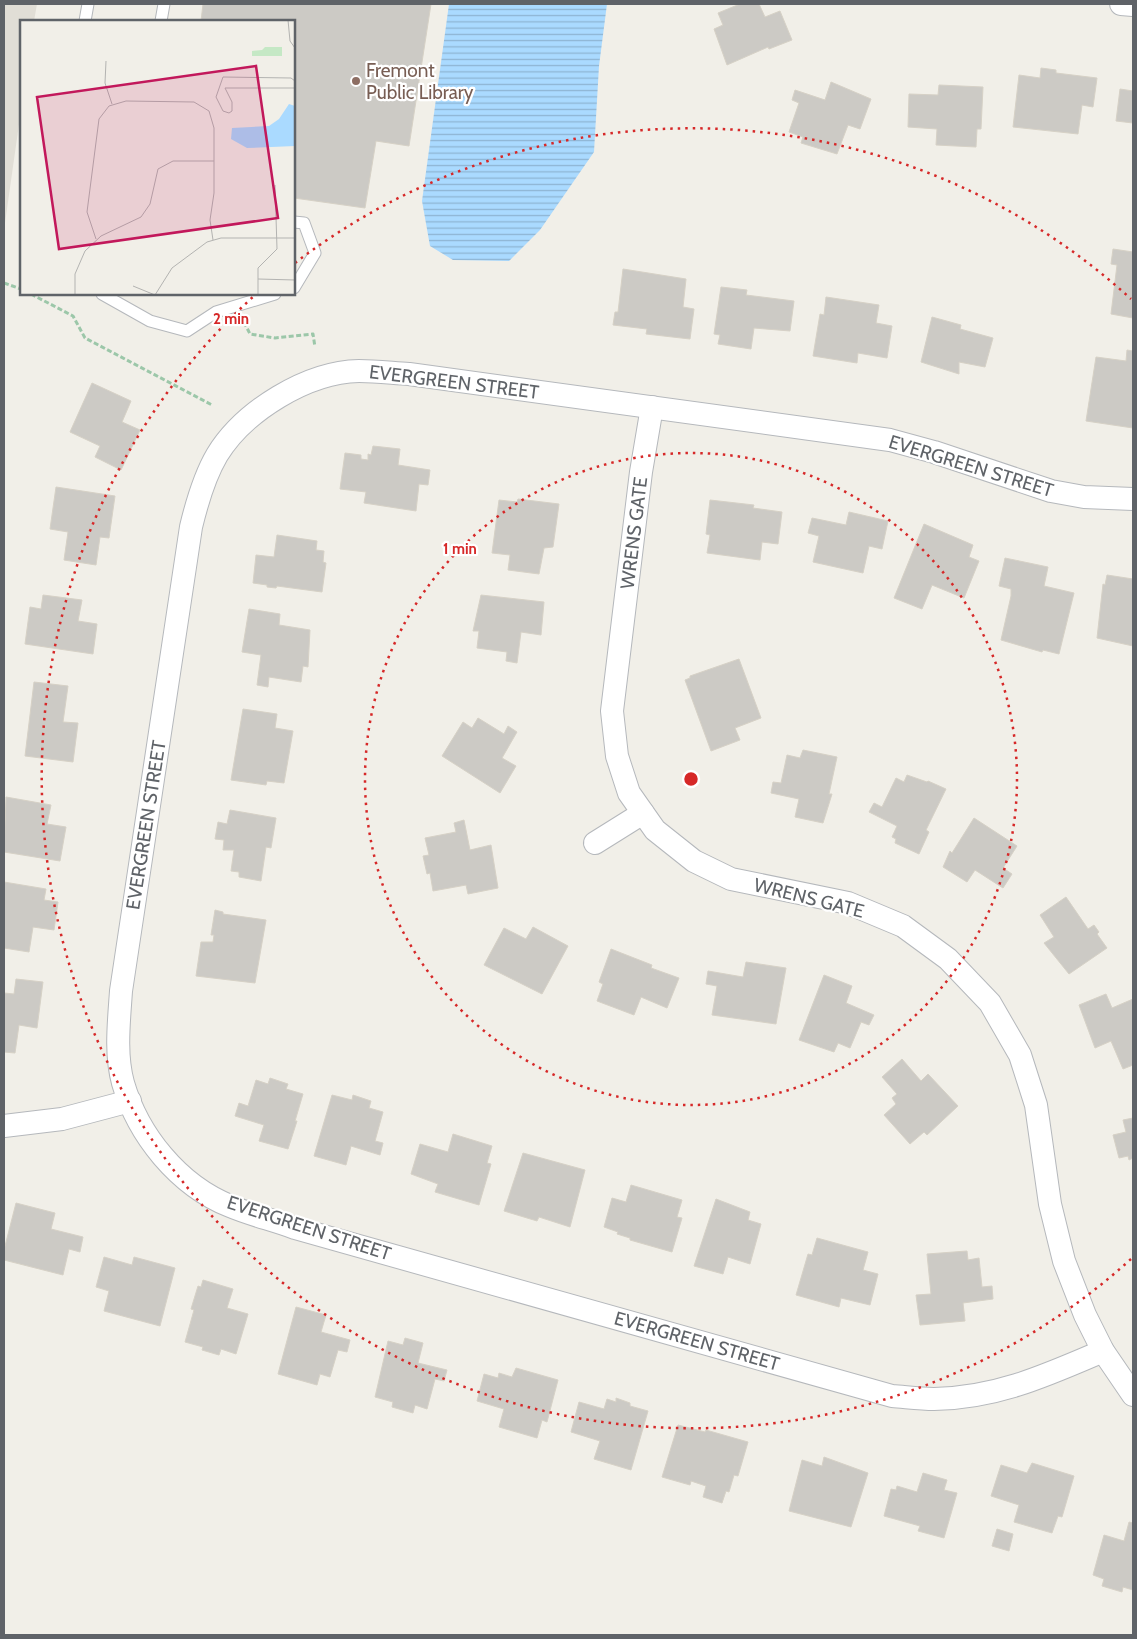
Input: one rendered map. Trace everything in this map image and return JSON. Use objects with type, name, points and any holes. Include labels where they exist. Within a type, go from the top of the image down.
[{"type":"street","points":[[1121,4],[1133,5]]},
{"type":"street","name":"EVERGREEN STREET","points":[[1103,1351],[1028,1383],[986,1394],[934,1399],[892,1396],[305,1230],[228,1206],[190,1182],[160,1155],[138,1122],[123,1082],[118,1045],[121,991],[191,526],[199,494],[217,455],[243,424],[280,395],[320,378],[358,371],[409,374],[890,440],[934,452],[1051,491],[1084,497],[1133,499]]},
{"type":"street","name":"WRENS GATE","points":[[652,407],[640,481],[612,711],[617,756],[629,793],[655,830],[694,861],[731,879],[848,903],[903,926],[948,960],[990,1003],[1020,1055],[1034,1096],[1050,1204],[1064,1261],[1085,1315],[1103,1351],[1133,1395]]},
{"type":"street","points":[[595,843],[643,813]]},
{"type":"street","points":[[4,1126],[62,1120],[130,1100]]},
{"type":"lane","points":[[85,20],[88,4]]},
{"type":"lane","points":[[161,20],[164,4]]},
{"type":"lane","points":[[295,222],[304,223],[315,253],[295,286]]},
{"type":"lane","points":[[104,295],[150,321],[187,331],[216,312],[271,295]]},
{"type":"path","points":[[4,283],[20,289]]},
{"type":"path","points":[[33,295],[73,316],[85,338],[212,405]]},
{"type":"path","points":[[235,306],[250,334],[275,338],[313,334],[315,347]]},
{"type":"shaded area","points":[[4,4],[37,4],[34,20],[20,20],[20,117],[4,230]]},
{"type":"water","points":[[449,4],[607,4],[599,66],[594,152],[540,230],[509,261],[453,260],[430,246],[422,201]]},
{"type":"building","name":"Fremont Public Library","points":[[203,4],[431,4],[409,146],[376,141],[365,208],[295,198],[295,20],[201,20]]},
{"type":"building","points":[[740,4],[759,4],[765,17],[780,11],[792,40],[769,49],[768,47],[727,65],[714,29],[723,25],[718,13]]},
{"type":"building","points":[[1041,68],[1056,70],[1056,73],[1097,78],[1093,107],[1082,105],[1078,134],[1013,127],[1019,75],[1040,78]]},
{"type":"building","points":[[831,82],[871,99],[860,129],[848,125],[837,154],[801,143],[803,137],[789,132],[799,103],[792,100],[795,90],[825,100]]},
{"type":"building","points":[[939,85],[983,87],[981,129],[977,129],[976,147],[936,145],[937,129],[908,127],[909,94],[938,95]]},
{"type":"building","points":[[1120,89],[1133,91],[1133,123],[1116,121]]},
{"type":"building","points":[[1113,249],[1133,252],[1133,318],[1111,314],[1117,265],[1111,264]]},
{"type":"building","points":[[623,269],[686,279],[683,307],[694,309],[690,339],[646,334],[647,329],[613,325],[615,312],[618,312]]},
{"type":"building","points":[[721,287],[747,290],[746,295],[794,301],[790,331],[754,328],[751,349],[718,344],[720,335],[714,334]]},
{"type":"building","points":[[826,297],[879,305],[876,323],[892,326],[887,358],[858,353],[857,363],[813,356],[820,314],[824,315]]},
{"type":"building","points":[[932,317],[961,325],[960,329],[993,338],[985,367],[959,362],[959,374],[921,362]]},
{"type":"building","points":[[1127,350],[1133,351],[1133,428],[1086,421],[1096,357],[1126,361]]},
{"type":"building","points":[[92,383],[131,401],[122,422],[140,430],[121,470],[95,457],[100,446],[70,432]]},
{"type":"building","points":[[373,446],[400,449],[398,465],[430,470],[428,485],[419,484],[416,511],[364,503],[366,492],[340,489],[345,453],[361,455],[361,459],[368,460],[368,454],[371,455]]},
{"type":"building","points":[[56,487],[115,496],[109,538],[100,537],[96,565],[64,560],[68,532],[50,529]]},
{"type":"building","points":[[518,499],[559,504],[553,547],[544,548],[539,574],[508,570],[510,555],[492,553],[499,500],[517,502]]},
{"type":"building","points":[[710,500],[754,505],[753,508],[782,512],[778,544],[762,542],[760,560],[707,553],[710,535],[706,534]]},
{"type":"building","points":[[849,512],[888,521],[882,549],[869,546],[863,573],[813,562],[819,536],[808,533],[812,518],[846,525]]},
{"type":"building","points":[[924,524],[973,545],[969,557],[979,561],[964,598],[932,585],[922,609],[894,598]]},
{"type":"building","points":[[277,535],[317,541],[316,550],[324,551],[323,562],[326,563],[322,592],[277,586],[276,588],[267,587],[267,585],[253,583],[256,555],[274,557]]},
{"type":"building","points":[[1005,558],[1048,567],[1044,586],[1074,593],[1059,654],[1043,650],[1042,652],[1001,640],[1011,596],[1011,589],[999,586]]},
{"type":"building","points":[[1107,575],[1133,579],[1133,646],[1097,638],[1103,584],[1105,585]]},
{"type":"building","points":[[43,595],[82,600],[78,621],[97,624],[93,654],[25,644],[30,607],[41,609]]},
{"type":"building","points":[[481,595],[544,602],[541,635],[521,632],[517,663],[506,661],[507,652],[477,648],[479,631],[473,631]]},
{"type":"building","points":[[249,609],[280,614],[279,625],[310,630],[308,667],[303,666],[301,682],[269,677],[268,687],[257,685],[261,655],[242,652]]},
{"type":"building","points":[[739,659],[761,718],[735,728],[740,740],[711,751],[685,680],[690,678],[690,676]]},
{"type":"building","points":[[34,682],[68,686],[63,722],[78,723],[73,762],[25,756]]},
{"type":"building","points":[[243,709],[277,714],[275,728],[293,731],[284,783],[267,781],[266,785],[231,780]]},
{"type":"building","points":[[478,718],[504,734],[508,726],[517,732],[502,758],[516,766],[500,793],[442,756],[463,722],[472,728]]},
{"type":"building","points":[[803,750],[837,757],[829,794],[832,794],[823,823],[795,817],[799,799],[771,793],[773,782],[781,783],[787,755],[800,758]]},
{"type":"building","points":[[907,775],[946,789],[926,830],[929,832],[919,854],[895,843],[896,839],[892,837],[897,826],[869,812],[874,803],[882,807],[896,778],[904,782]]},
{"type":"building","points":[[6,797],[51,805],[47,824],[66,827],[60,861],[4,852]]},
{"type":"building","points":[[230,810],[276,818],[271,848],[266,847],[261,881],[239,877],[239,872],[231,871],[234,850],[223,850],[224,840],[215,839],[218,822],[227,824]]},
{"type":"building","points":[[974,818],[1017,846],[1003,868],[1012,874],[1003,888],[975,870],[967,882],[943,867],[950,851],[952,853]]},
{"type":"building","points":[[464,820],[470,850],[491,845],[498,888],[468,894],[466,885],[433,891],[430,873],[427,874],[423,856],[429,855],[425,838],[456,832],[454,823]]},
{"type":"building","points":[[4,882],[46,889],[44,900],[58,902],[54,930],[33,927],[29,952],[4,948]]},
{"type":"building","points":[[1066,897],[1088,929],[1094,925],[1099,932],[1097,934],[1107,948],[1069,974],[1044,943],[1054,937],[1040,915]]},
{"type":"building","points":[[215,910],[223,912],[223,914],[266,920],[255,983],[196,976],[201,942],[213,942],[214,935],[211,935]]},
{"type":"building","points":[[533,927],[568,946],[542,994],[484,965],[504,928],[526,939]]},
{"type":"building","points":[[611,949],[652,965],[651,968],[679,978],[667,1008],[641,997],[634,1015],[597,1001],[603,984],[599,982]]},
{"type":"building","points":[[746,962],[786,968],[776,1024],[712,1015],[717,986],[706,984],[708,971],[743,977]]},
{"type":"building","points":[[824,975],[852,986],[846,1003],[874,1015],[869,1025],[861,1022],[850,1048],[838,1043],[834,1052],[799,1040]]},
{"type":"building","points":[[16,979],[43,982],[37,1028],[19,1025],[15,1053],[4,1052],[4,993],[14,994]]},
{"type":"building","points":[[1106,994],[1112,1008],[1133,999],[1133,1065],[1123,1069],[1111,1041],[1095,1048],[1079,1005]]},
{"type":"building","points":[[902,1059],[921,1081],[928,1074],[958,1106],[927,1135],[924,1132],[910,1144],[884,1115],[896,1104],[892,1098],[897,1094],[882,1077]]},
{"type":"building","points":[[270,1078],[288,1084],[286,1089],[303,1094],[288,1149],[259,1141],[264,1125],[235,1116],[239,1103],[248,1106],[256,1080],[268,1084]]},
{"type":"building","points":[[332,1095],[352,1100],[353,1095],[371,1101],[369,1108],[383,1112],[375,1141],[383,1143],[380,1155],[351,1146],[346,1165],[314,1156]]},
{"type":"building","points":[[1133,1118],[1133,1158],[1129,1160],[1128,1156],[1119,1158],[1113,1135],[1126,1132],[1123,1120]]},
{"type":"building","points":[[453,1134],[492,1146],[487,1163],[491,1164],[479,1205],[435,1192],[438,1184],[411,1174],[420,1144],[448,1152]]},
{"type":"building","points":[[523,1153],[585,1170],[570,1227],[539,1217],[537,1221],[504,1211]]},
{"type":"building","points":[[631,1185],[682,1200],[677,1217],[682,1218],[672,1252],[630,1240],[630,1238],[617,1234],[618,1232],[604,1227],[612,1198],[626,1202]]},
{"type":"building","points":[[716,1199],[750,1212],[748,1220],[761,1224],[750,1264],[728,1257],[723,1274],[694,1266]]},
{"type":"building","points":[[16,1203],[55,1213],[51,1229],[83,1237],[80,1252],[69,1249],[63,1275],[4,1260],[4,1250]]},
{"type":"building","points":[[817,1238],[868,1252],[863,1270],[878,1274],[870,1305],[841,1298],[839,1307],[796,1295],[808,1254],[812,1255]]},
{"type":"building","points":[[967,1251],[968,1260],[979,1258],[982,1287],[992,1286],[993,1299],[963,1303],[965,1321],[920,1325],[916,1295],[931,1294],[927,1254]]},
{"type":"building","points":[[104,1257],[132,1265],[134,1257],[175,1268],[160,1326],[104,1311],[109,1291],[96,1287]]},
{"type":"building","points":[[203,1280],[233,1289],[227,1308],[248,1314],[236,1354],[221,1349],[219,1355],[202,1350],[203,1347],[185,1342],[194,1310],[191,1309],[198,1286],[201,1287]]},
{"type":"building","points":[[296,1307],[326,1315],[321,1332],[350,1340],[347,1352],[338,1350],[330,1377],[320,1374],[317,1385],[278,1374]]},
{"type":"building","points":[[405,1338],[423,1343],[418,1363],[447,1370],[444,1381],[435,1379],[427,1409],[415,1405],[413,1413],[392,1407],[393,1402],[375,1397],[388,1341],[403,1345]]},
{"type":"building","points":[[516,1368],[558,1380],[547,1422],[542,1420],[537,1438],[499,1427],[504,1409],[477,1401],[484,1374],[498,1378],[499,1373],[512,1377]]},
{"type":"building","points":[[616,1398],[630,1403],[630,1406],[648,1411],[631,1470],[594,1459],[600,1441],[571,1432],[579,1402],[604,1409],[607,1399],[616,1402]]},
{"type":"building","points":[[678,1425],[705,1432],[706,1430],[748,1442],[738,1476],[734,1475],[729,1492],[726,1491],[722,1503],[703,1497],[706,1486],[691,1481],[690,1485],[662,1477]]},
{"type":"building","points":[[824,1457],[868,1473],[851,1527],[789,1511],[802,1460],[822,1466]]},
{"type":"building","points":[[1032,1463],[1074,1476],[1062,1517],[1058,1516],[1052,1533],[1014,1522],[1019,1505],[991,1496],[1001,1465],[1027,1473]]},
{"type":"building","points":[[923,1473],[947,1480],[944,1490],[957,1493],[944,1538],[918,1531],[920,1526],[884,1516],[891,1489],[896,1490],[897,1486],[917,1492]]},
{"type":"building","points":[[1129,1522],[1133,1523],[1133,1590],[1123,1587],[1122,1592],[1102,1586],[1104,1579],[1093,1575],[1104,1535],[1124,1541]]},
{"type":"building","points":[[997,1529],[1013,1534],[1009,1551],[992,1546]]},
{"type":"place","name":"Fremont Public Library","points":[[356,81]]}]
